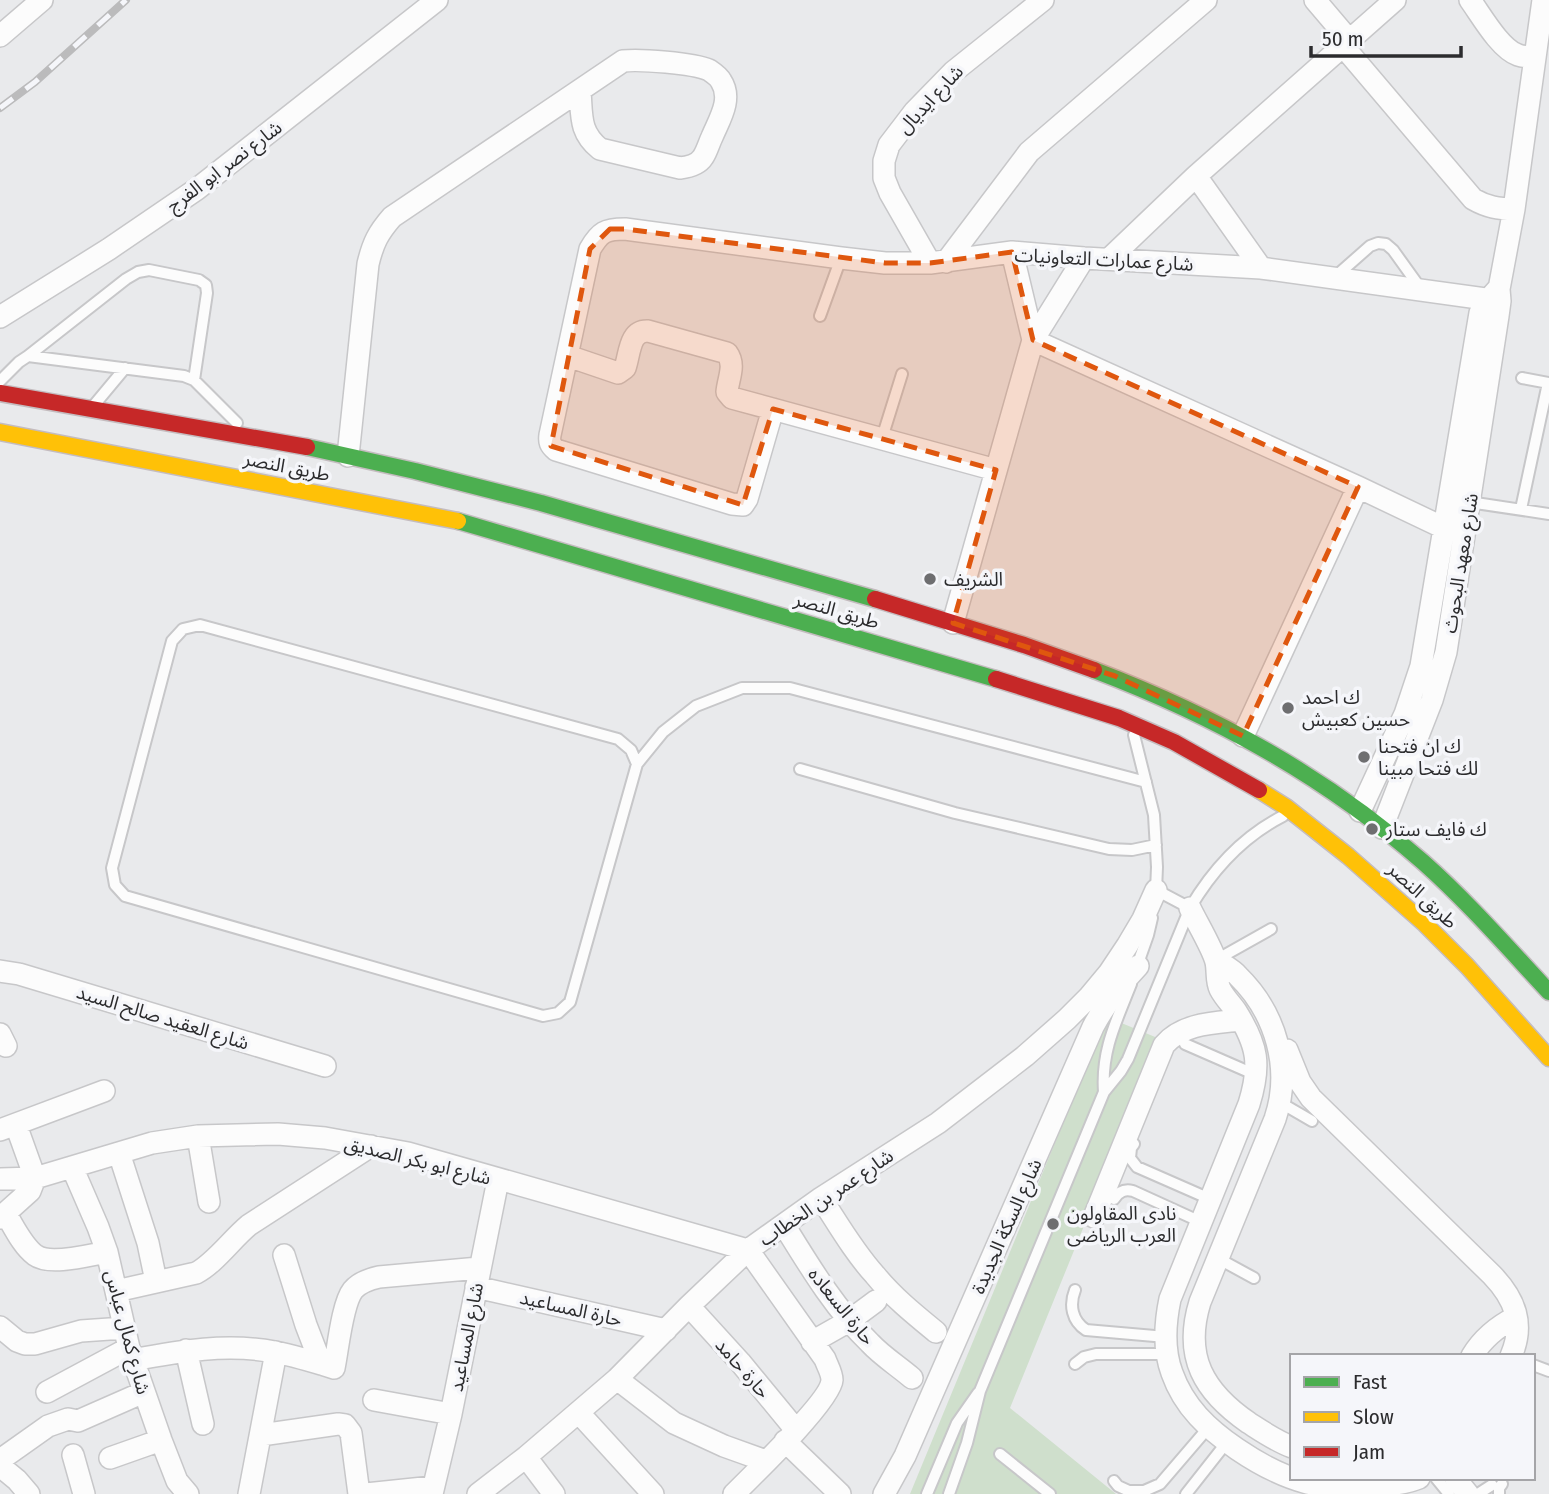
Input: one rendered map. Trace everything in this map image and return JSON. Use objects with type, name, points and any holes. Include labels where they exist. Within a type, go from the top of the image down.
[{"type":"highway","name":"طريق النصر","points":[[0,393],[348,456],[512,494],[953,623],[1115,676],[1188,707],[1243,736],[1294,765],[1360,811],[1459,896],[1549,992]]},
{"type":"highway","name":"طريق النصر","points":[[0,432],[448,518],[1040,692],[1131,724],[1174,742],[1231,773],[1292,812],[1348,856],[1425,924],[1467,966],[1549,1058]]},
{"type":"street","points":[[0,36],[42,0]]},
{"type":"street","name":"شارع نصر ابو الفرج","points":[[0,317],[109,249],[197,189],[437,0]]},
{"type":"street","name":"شارع ايديال","points":[[938,263],[890,193],[884,178],[884,161],[889,145],[915,110],[953,72],[1043,0]]},
{"type":"street","points":[[938,263],[1029,152],[1206,0]]},
{"type":"street","points":[[1315,0],[1346,43],[1474,199],[1493,208],[1514,209]]},
{"type":"street","points":[[1109,259],[1196,176],[1395,0]]},
{"type":"street","points":[[1470,0],[1507,49],[1517,55],[1542,58]]},
{"type":"street","name":"شارع معهد البحوث","points":[[1382,828],[1432,700],[1446,652],[1496,297],[1542,58],[1543,0]]},
{"type":"street","points":[[348,456],[368,264],[380,231],[392,217],[623,61],[635,59],[697,66],[710,71],[721,80],[726,94],[724,108],[703,157],[689,167],[680,168],[600,149],[586,134],[582,124],[580,91]]},
{"type":"street","points":[[1196,176],[1262,268]]},
{"type":"street","name":"شارع عمارات التعاونيات","points":[[568,356],[590,250],[598,236],[610,229],[885,263],[938,263],[1012,252],[1262,268],[1496,297]]},
{"type":"street","points":[[1012,252],[1033,340]]},
{"type":"street","points":[[953,623],[1033,340],[1084,258]]},
{"type":"street","name":"شارع معهد البحوث","points":[[1360,811],[1414,690],[1426,641],[1480,313],[1496,297]]},
{"type":"street","points":[[773,409],[743,505],[732,504],[555,450],[550,441],[568,356],[618,373],[625,368],[633,338],[637,333],[648,331],[727,353],[732,366],[727,388],[729,396],[996,470]]},
{"type":"street","points":[[1033,340],[1444,528]]},
{"type":"street","points":[[1243,736],[1358,487]]},
{"type":"street","name":"شارع عمر بن الخطاب","points":[[478,1494],[617,1379],[748,1250],[821,1198],[938,1123],[1025,1056],[1067,1019],[1089,997],[1121,955],[1143,919],[1156,890]]},
{"type":"street","points":[[1190,908],[1216,960],[1219,987],[1236,1011],[1256,1057],[1255,1081],[1170,1299],[1167,1345],[1171,1371],[1190,1408],[1208,1428],[1272,1471],[1306,1489],[1366,1489],[1415,1480]]},
{"type":"street","points":[[1216,960],[1238,976],[1270,1021],[1283,1070],[1281,1103],[1200,1303],[1194,1339],[1198,1364],[1214,1394],[1237,1415],[1290,1446]]},
{"type":"street","name":"شارع السكة الجديدة","points":[[884,1494],[905,1456],[1093,1027],[1115,991],[1138,965]]},
{"type":"street","name":"شارع العقيد صالح السيد","points":[[0,971],[33,978],[325,1066]]},
{"type":"street","points":[[1094,1217],[1164,1045],[1176,1033],[1236,1011],[1251,991]]},
{"type":"street","points":[[1277,1040],[1285,1043],[1300,1082],[1311,1098],[1501,1283],[1511,1299],[1517,1317],[1517,1338],[1512,1354]]},
{"type":"street","points":[[1255,1081],[1281,1103]]},
{"type":"street","points":[[104,1091],[8,1128],[34,1178],[30,1191],[3,1216],[37,1257],[54,1261],[107,1252]]},
{"type":"street","name":"شارع ابو بكر الصديق","points":[[0,1179],[34,1178],[152,1143],[198,1136],[278,1134],[325,1138],[408,1153],[748,1250]]},
{"type":"street","points":[[198,1136],[209,1202]]},
{"type":"street","points":[[116,1291],[204,1269],[249,1225],[370,1146]]},
{"type":"street","points":[[119,1153],[148,1243],[156,1282]]},
{"type":"street","name":"شارع كمال عباس","points":[[72,1167],[107,1252],[129,1345],[161,1440],[177,1481],[188,1494]]},
{"type":"street","name":"شارع المساعيد","points":[[433,1490],[498,1180]]},
{"type":"street","points":[[821,1198],[874,1275],[903,1305],[936,1332]]},
{"type":"street","name":"حارة السعاده","points":[[784,1225],[849,1321],[871,1345],[912,1378]]},
{"type":"street","points":[[734,1494],[791,1436],[829,1391],[832,1378],[825,1359],[748,1250]]},
{"type":"street","points":[[284,1255],[306,1325],[327,1366]]},
{"type":"street","name":"حارة المساعيد","points":[[327,1366],[354,1289],[365,1281],[379,1277],[478,1277],[666,1330]]},
{"type":"street","points":[[812,1342],[849,1321],[876,1301]]},
{"type":"street","name":"حارة حامد","points":[[689,1306],[740,1362],[791,1436],[841,1494]]},
{"type":"street","points":[[1474,1354],[1493,1331],[1517,1317]]},
{"type":"street","points":[[2,1332],[25,1344],[81,1331],[129,1345],[186,1350],[245,1348],[276,1352],[327,1366]]},
{"type":"street","points":[[1167,1345],[1194,1339]]},
{"type":"street","points":[[47,1392],[129,1345]]},
{"type":"street","points":[[186,1350],[203,1424]]},
{"type":"street","points":[[249,1494],[276,1352]]},
{"type":"street","points":[[617,1379],[674,1423],[724,1446],[766,1461]]},
{"type":"street","points":[[0,1460],[48,1426],[68,1419],[78,1421],[144,1392]]},
{"type":"street","points":[[374,1400],[451,1414]]},
{"type":"street","points":[[579,1413],[653,1494]]},
{"type":"street","points":[[261,1435],[345,1425],[351,1433],[359,1494]]},
{"type":"street","points":[[110,1458],[161,1440]]},
{"type":"street","points":[[73,1455],[84,1494]]},
{"type":"street","points":[[526,1457],[554,1494]]},
{"type":"street","points":[[0,1466],[29,1494]]},
{"type":"street","points":[[1457,1480],[1468,1494]]},
{"type":"street","points":[[366,1494],[433,1490]]},
{"type":"lane","points":[[1334,278],[1370,246],[1386,244],[1421,289]]},
{"type":"lane","points":[[820,316],[841,258]]},
{"type":"lane","points":[[0,381],[19,362],[126,279],[138,272],[149,270],[199,280],[206,285],[208,293],[194,380]]},
{"type":"lane","points":[[28,356],[184,376],[194,380],[251,438]]},
{"type":"lane","points":[[91,409],[125,368]]},
{"type":"lane","points":[[882,438],[902,374]]},
{"type":"lane","points":[[1521,509],[1548,383],[1522,378]]},
{"type":"lane","points":[[1469,502],[1549,514]]},
{"type":"lane","points":[[637,764],[631,750],[618,739],[200,625],[183,629],[172,640],[113,868],[115,885],[125,896],[542,1016],[558,1013],[570,1002],[637,764],[663,732],[696,706],[743,688],[790,688],[1146,782]]},
{"type":"lane","points":[[1104,1092],[1104,1064],[1108,1043],[1148,935],[1156,890],[1154,815],[1131,724]]},
{"type":"lane","points":[[800,769],[955,813],[1109,849],[1132,850],[1156,845]]},
{"type":"lane","points":[[949,1494],[967,1443],[980,1391],[1104,1092],[1128,1059],[1190,908],[1203,885],[1234,850],[1271,822],[1292,812]]},
{"type":"lane","points":[[1156,890],[1190,908]]},
{"type":"lane","points":[[1216,960],[1271,929]]},
{"type":"lane","points":[[1185,1045],[1255,1081]]},
{"type":"lane","points":[[1281,1103],[1312,1121]]},
{"type":"lane","points":[[1134,1144],[1130,1158],[1137,1167],[1210,1199]]},
{"type":"lane","points":[[1114,1199],[1122,1191],[1133,1191],[1201,1222]]},
{"type":"lane","points":[[1219,1259],[1254,1278]]},
{"type":"lane","points":[[1076,1290],[1072,1311],[1076,1320],[1087,1330],[1167,1345]]},
{"type":"lane","points":[[1075,1364],[1084,1357],[1096,1354],[1167,1345]]},
{"type":"lane","points":[[927,1494],[957,1423],[980,1391]]},
{"type":"lane","points":[[1114,1481],[1129,1491],[1144,1491],[1160,1484],[1208,1428]]},
{"type":"lane","points":[[1186,1494],[1227,1442]]},
{"type":"lane","points":[[1000,1454],[1050,1494]]},
{"type":"lane","points":[[1438,1480],[1449,1494]]},
{"type":"lane","points":[[1478,1494],[1498,1487]]},
{"type":"highlighted area","points":[[610,229],[625,229],[885,263],[930,263],[1012,252],[1033,340],[1358,487],[1243,736],[1115,676],[953,623],[996,470],[773,409],[743,505],[551,446],[590,249]]},
{"type":"green space","name":"نادى المقاولون العرب الرياضى","points":[[1107,1017],[1160,1039],[1010,1408],[1116,1494],[910,1494]]},
{"type":"railway","points":[[0,108],[35,82],[126,0]]},
{"type":"traffic: fast","points":[[307,447],[541,503],[875,599]]},
{"type":"traffic: fast","points":[[458,521],[996,679]]},
{"type":"traffic: fast","points":[[1094,670],[1183,707],[1225,728],[1267,751],[1347,802],[1440,877],[1549,992]]},
{"type":"traffic: slow","points":[[0,432],[458,521]]},
{"type":"traffic: slow","points":[[1259,790],[1286,807],[1348,856],[1425,924],[1467,966],[1549,1058]]},
{"type":"traffic: jam","points":[[0,393],[307,447]]},
{"type":"traffic: jam","points":[[875,599],[1024,645],[1094,670]]},
{"type":"traffic: jam","points":[[996,679],[1119,718],[1174,742],[1259,790]]},
{"type":"place","name":"الشريف","points":[[930,579]]},
{"type":"place","name":"ك احمد حسين كعبيش","points":[[1288,708]]},
{"type":"place","name":"ك ان فتحنا لك فتحا مبينا","points":[[1364,757]]},
{"type":"place","name":"ك فايف ستار","points":[[1372,829]]},
{"type":"place","name":"نادى المقاولون العرب الرياضى","points":[[1053,1224]]}]
